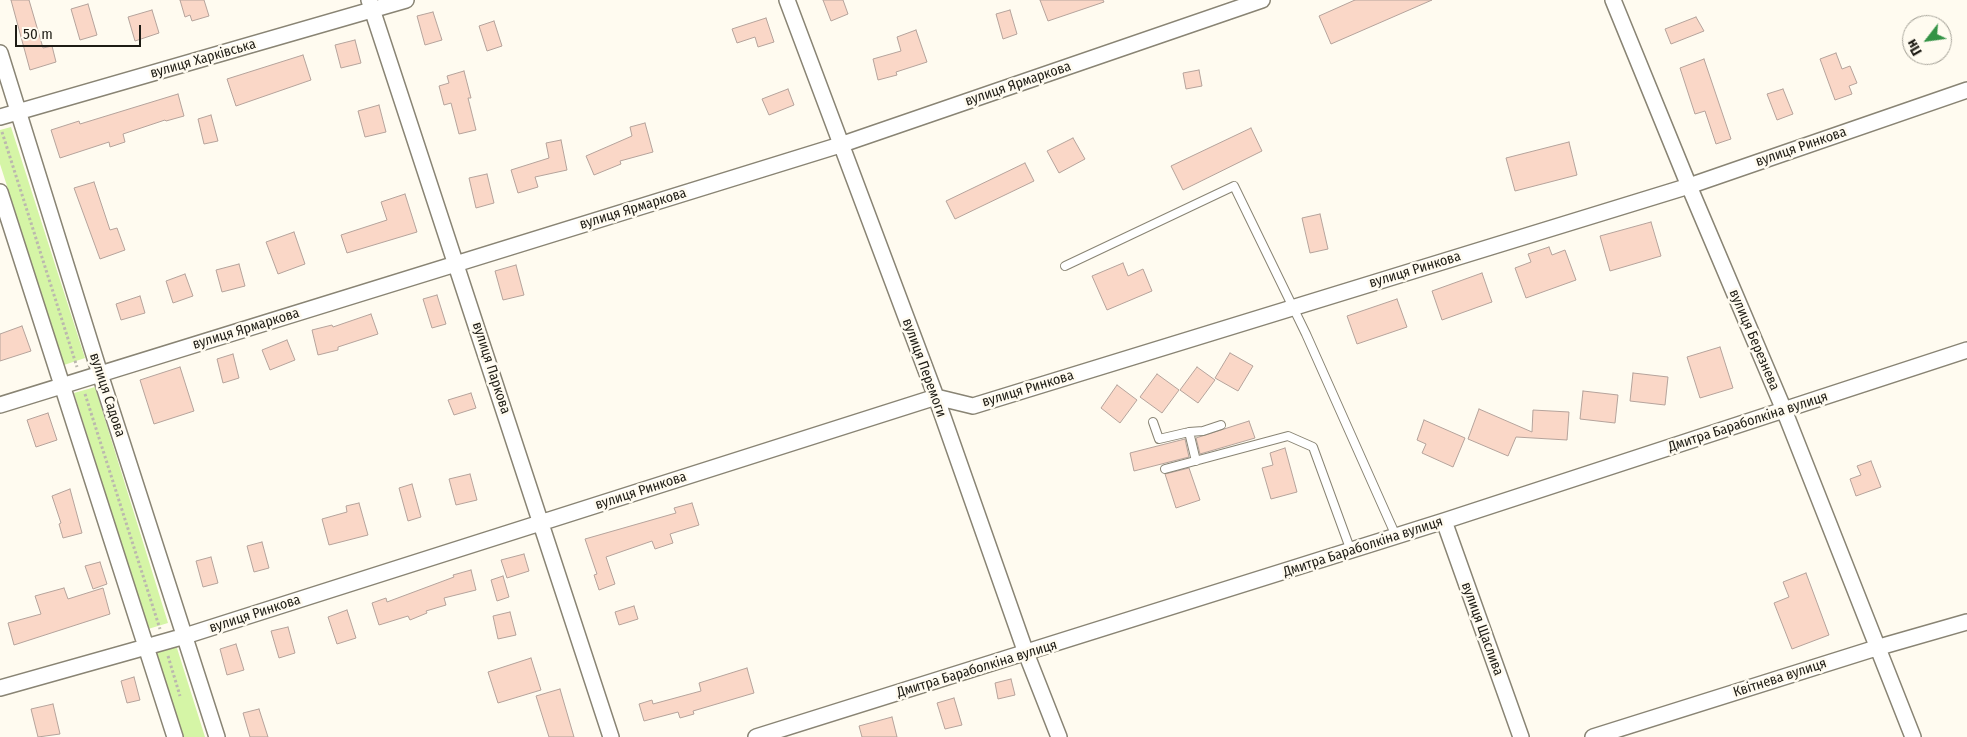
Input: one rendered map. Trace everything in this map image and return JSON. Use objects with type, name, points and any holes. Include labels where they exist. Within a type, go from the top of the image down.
[{"type":"street","name":"вулиця Харківська","points":[[0,117],[371,6],[406,0]]},
{"type":"street","name":"вулиця Перемоги","points":[[787,0],[936,397],[1026,654],[1059,737]]},
{"type":"street","name":"вулиця Ярмаркова","points":[[0,405],[840,145],[1237,4],[1262,0]]},
{"type":"street","name":"вулиця Березнева","points":[[1613,0],[1784,410],[1876,648],[1913,737]]},
{"type":"street","name":"вулиця Паркова","points":[[371,6],[611,737]]},
{"type":"street","name":"вулиця Садова","points":[[0,53],[216,737]]},
{"type":"street","name":"вулиця Ринкова","points":[[0,688],[185,636],[936,397],[973,406],[1689,186],[1967,90]]},
{"type":"street","points":[[0,192],[175,737]]},
{"type":"street","name":"Дмитра Бараболкіна вулиця","points":[[756,737],[1026,654],[1444,521],[1967,350]]},
{"type":"street","name":"вулиця Щаслива","points":[[1444,521],[1521,737]]},
{"type":"street","name":"Квітнева вулиця","points":[[1593,737],[1876,648],[1967,622]]},
{"type":"lane","points":[[1065,266],[1234,186],[1293,308],[1396,536]]},
{"type":"lane","points":[[1153,422],[1159,439],[1189,432],[1203,431],[1220,425]]},
{"type":"lane","points":[[1189,432],[1196,460]]},
{"type":"lane","points":[[1165,469],[1288,436],[1313,448],[1350,550]]},
{"type":"path","points":[[0,127],[182,702]]},
{"type":"green space","points":[[11,127],[85,358],[64,365],[0,164],[0,130]]},
{"type":"green space","points":[[95,387],[168,623],[148,629],[74,393]]},
{"type":"green space","points":[[176,645],[205,737],[182,737],[155,651]]},
{"type":"building","points":[[11,0],[29,0],[43,48],[52,46],[56,62],[30,70]]},
{"type":"building","points":[[180,0],[204,0],[209,16],[192,21],[190,15],[185,17]]},
{"type":"building","points":[[823,0],[843,0],[848,14],[831,21]]},
{"type":"building","points":[[1040,0],[1103,0],[1104,2],[1048,21]]},
{"type":"building","points":[[1355,0],[1432,0],[1331,44],[1319,16]]},
{"type":"building","points":[[88,4],[97,35],[80,40],[71,9]]},
{"type":"building","points":[[152,10],[159,33],[135,41],[128,17]]},
{"type":"building","points":[[1010,10],[1017,34],[1003,39],[996,14]]},
{"type":"building","points":[[433,12],[442,40],[425,45],[417,16]]},
{"type":"building","points":[[1696,17],[1704,31],[1671,44],[1665,29]]},
{"type":"building","points":[[766,18],[774,42],[758,47],[755,37],[737,43],[732,29]]},
{"type":"building","points":[[494,21],[502,46],[487,51],[479,26]]},
{"type":"building","points":[[916,30],[927,62],[896,72],[897,75],[878,80],[873,59],[901,51],[897,37]]},
{"type":"building","points":[[355,40],[361,63],[341,68],[335,45]]},
{"type":"building","points":[[1836,53],[1842,69],[1850,66],[1857,83],[1849,86],[1852,94],[1835,100],[1820,59]]},
{"type":"building","points":[[303,55],[311,80],[236,106],[227,79]]},
{"type":"building","points":[[1704,59],[1731,139],[1716,144],[1705,111],[1695,114],[1680,68]]},
{"type":"building","points":[[1199,70],[1202,86],[1186,89],[1183,73]]},
{"type":"building","points":[[464,71],[476,130],[459,134],[451,103],[444,105],[439,86],[449,83],[447,76]]},
{"type":"building","points":[[788,89],[794,105],[769,115],[762,99]]},
{"type":"building","points":[[1783,89],[1793,114],[1777,120],[1767,94]]},
{"type":"building","points":[[178,94],[184,116],[165,120],[123,134],[125,142],[110,147],[109,142],[60,158],[51,130],[79,121],[80,124]]},
{"type":"building","points":[[379,105],[386,132],[365,137],[358,111]]},
{"type":"building","points":[[211,115],[218,141],[204,144],[198,119]]},
{"type":"building","points":[[645,123],[653,152],[620,161],[621,164],[594,175],[586,156],[632,136],[630,127]]},
{"type":"building","points":[[1251,128],[1262,151],[1183,190],[1171,166]]},
{"type":"building","points":[[1073,138],[1085,159],[1059,173],[1047,151]]},
{"type":"building","points":[[561,140],[567,170],[535,177],[538,187],[518,193],[511,170],[549,158],[546,143]]},
{"type":"building","points":[[1569,142],[1577,175],[1515,191],[1506,158]]},
{"type":"building","points":[[1025,163],[1034,181],[955,219],[946,201]]},
{"type":"building","points":[[487,174],[494,203],[476,208],[469,178]]},
{"type":"building","points":[[94,182],[110,230],[117,228],[125,250],[100,259],[74,188]]},
{"type":"building","points":[[405,194],[417,232],[347,253],[341,235],[387,220],[381,202]]},
{"type":"building","points":[[1320,214],[1328,249],[1310,253],[1302,218]]},
{"type":"building","points":[[1651,222],[1661,256],[1610,271],[1600,236]]},
{"type":"building","points":[[294,232],[305,264],[278,274],[266,242]]},
{"type":"building","points":[[1549,247],[1552,255],[1565,250],[1576,280],[1526,298],[1515,268],[1531,262],[1528,254]]},
{"type":"building","points":[[1123,263],[1128,276],[1143,269],[1152,291],[1107,310],[1092,276]]},
{"type":"building","points":[[239,264],[245,286],[222,292],[216,270]]},
{"type":"building","points":[[516,265],[524,295],[503,300],[495,271]]},
{"type":"building","points":[[1482,273],[1492,302],[1442,320],[1432,291]]},
{"type":"building","points":[[185,274],[193,296],[173,303],[166,281]]},
{"type":"building","points":[[437,295],[446,324],[432,328],[423,299]]},
{"type":"building","points":[[140,296],[145,313],[121,320],[116,304]]},
{"type":"building","points":[[1397,299],[1407,327],[1357,344],[1347,316]]},
{"type":"building","points":[[371,314],[378,334],[338,347],[338,350],[318,355],[312,330],[332,325],[333,327]]},
{"type":"building","points":[[22,326],[31,351],[0,361],[0,334]]},
{"type":"building","points":[[287,340],[295,360],[270,370],[262,350]]},
{"type":"building","points":[[1720,347],[1733,388],[1700,398],[1687,357]]},
{"type":"building","points":[[1230,353],[1253,366],[1238,391],[1215,378]]},
{"type":"building","points":[[233,354],[239,378],[223,383],[217,359]]},
{"type":"building","points":[[180,367],[194,411],[154,424],[140,380]]},
{"type":"building","points":[[1197,367],[1215,380],[1198,403],[1180,390]]},
{"type":"building","points":[[1633,373],[1668,377],[1665,405],[1630,401]]},
{"type":"building","points":[[1157,374],[1179,390],[1162,413],[1140,397]]},
{"type":"building","points":[[1117,385],[1137,400],[1120,423],[1101,408]]},
{"type":"building","points":[[1583,391],[1618,395],[1615,423],[1580,419]]},
{"type":"building","points":[[471,393],[476,408],[454,415],[448,400]]},
{"type":"building","points":[[1479,409],[1532,432],[1533,410],[1569,412],[1567,440],[1516,437],[1508,456],[1468,439]]},
{"type":"building","points":[[48,413],[57,440],[36,447],[27,420]]},
{"type":"building","points":[[1424,420],[1465,438],[1453,467],[1422,453],[1426,444],[1417,440]]},
{"type":"building","points":[[1249,421],[1255,438],[1200,454],[1196,438]]},
{"type":"building","points":[[1185,439],[1189,457],[1134,471],[1130,453]]},
{"type":"building","points":[[1285,448],[1297,492],[1271,499],[1262,468],[1273,465],[1270,453]]},
{"type":"building","points":[[1871,461],[1881,487],[1856,496],[1850,479],[1861,475],[1857,466]]},
{"type":"building","points":[[1189,468],[1200,500],[1176,508],[1165,474]]},
{"type":"building","points":[[470,474],[477,500],[456,505],[449,479]]},
{"type":"building","points":[[412,484],[421,517],[408,521],[399,488]]},
{"type":"building","points":[[70,489],[82,533],[63,538],[59,524],[61,523],[52,496]]},
{"type":"building","points":[[359,503],[368,535],[329,545],[322,519],[347,512],[346,506]]},
{"type":"building","points":[[692,503],[699,525],[670,534],[673,543],[655,549],[652,541],[606,557],[615,584],[599,590],[594,575],[597,574],[585,539],[676,513],[674,508]]},
{"type":"building","points":[[262,542],[269,568],[254,572],[247,546]]},
{"type":"building","points":[[524,554],[529,571],[507,578],[501,560]]},
{"type":"building","points":[[211,557],[218,583],[203,587],[196,561]]},
{"type":"building","points":[[100,562],[107,584],[93,589],[85,566]]},
{"type":"building","points":[[471,570],[476,590],[444,598],[446,605],[426,611],[427,613],[410,620],[408,616],[379,625],[372,603],[386,598],[387,602],[454,577],[453,575]]},
{"type":"building","points":[[1806,573],[1829,635],[1792,649],[1774,603],[1789,597],[1783,582]]},
{"type":"building","points":[[503,576],[509,597],[497,601],[491,580]]},
{"type":"building","points":[[64,588],[68,599],[103,588],[110,614],[14,645],[8,623],[41,614],[35,596]]},
{"type":"building","points":[[634,606],[638,619],[619,625],[615,612]]},
{"type":"building","points":[[347,610],[356,638],[337,644],[328,617]]},
{"type":"building","points":[[510,612],[516,635],[498,639],[493,616]]},
{"type":"building","points":[[288,627],[295,653],[279,658],[271,631]]},
{"type":"building","points":[[236,644],[244,670],[227,675],[220,649]]},
{"type":"building","points":[[531,658],[541,690],[498,703],[488,672]]},
{"type":"building","points":[[747,668],[754,693],[693,711],[694,714],[680,718],[678,712],[644,721],[639,704],[652,700],[653,704],[701,691],[699,683]]},
{"type":"building","points":[[134,677],[140,700],[127,703],[121,681]]},
{"type":"building","points":[[1011,679],[1015,695],[998,699],[995,683]]},
{"type":"building","points":[[560,689],[574,737],[549,737],[536,696]]},
{"type":"building","points":[[954,698],[962,725],[945,729],[937,703]]},
{"type":"building","points":[[53,704],[60,734],[38,737],[31,709]]},
{"type":"building","points":[[259,709],[268,737],[250,737],[243,713]]},
{"type":"building","points":[[892,717],[897,737],[862,737],[859,726]]}]
